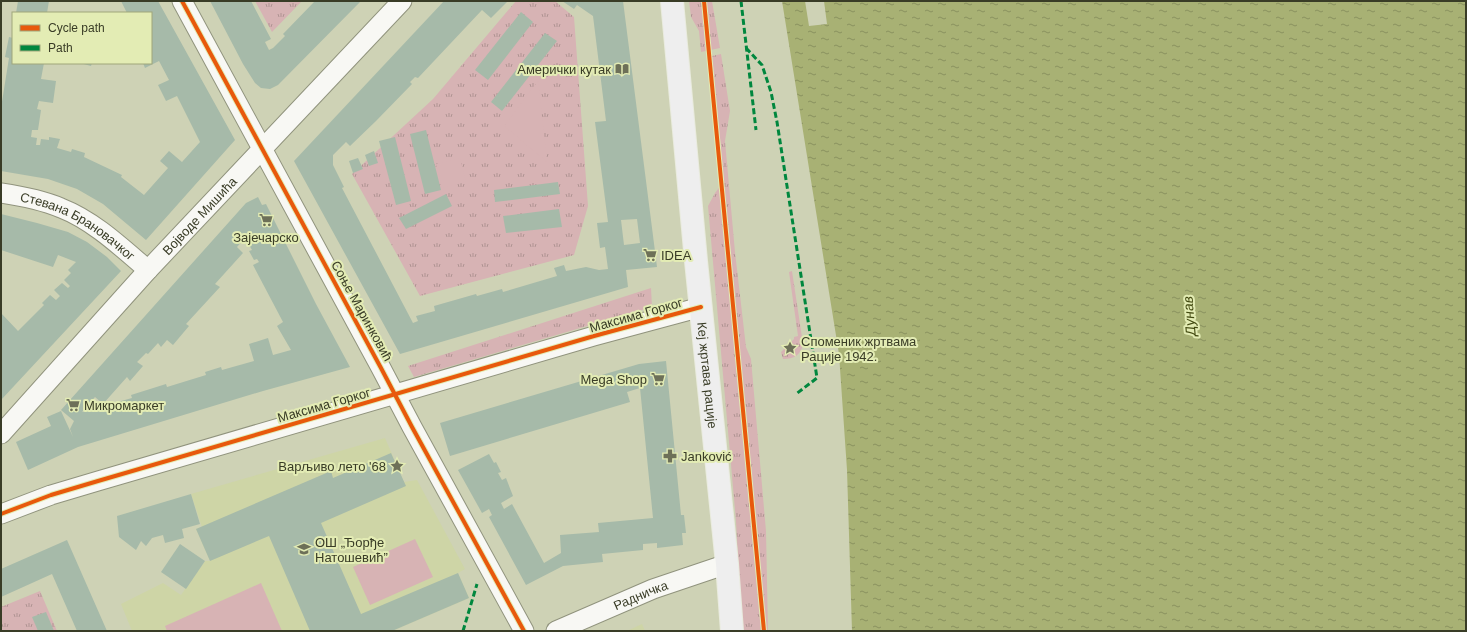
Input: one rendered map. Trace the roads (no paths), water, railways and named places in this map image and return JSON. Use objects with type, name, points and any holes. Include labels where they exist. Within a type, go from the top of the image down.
[{"type":"main road","name":"Кеј жртава рације","points":[[672,1],[727,564],[732,631]]},
{"type":"street","name":"Соње Маринковић","points":[[182,1],[422,446],[524,631]]},
{"type":"street","name":"Војводе Мишића","points":[[1,434],[148,270],[402,1]]},
{"type":"street","name":"Стевана Брановачког","points":[[1,193],[46,203],[80,217],[110,237],[148,270]]},
{"type":"street","name":"Максима Горког","points":[[1,514],[51,495],[701,307]]},
{"type":"street","name":"Радничка","points":[[556,631],[653,589],[727,564]]},
{"type":"water","name":"Дунав","points":[[782,1],[1466,1],[1466,631],[852,631],[847,470],[839,354]]},
{"type":"place","name":"Амерички кутак","points":[[622,69]]},
{"type":"place","name":"Зајечарско","points":[[266,220]]},
{"type":"place","name":"IDEA","points":[[650,255]]},
{"type":"place","name":"Споменик жртвама Рације 1942.","points":[[790,348]]},
{"type":"place","name":"Mega Shop","points":[[658,379]]},
{"type":"place","name":"Микромаркет","points":[[73,405]]},
{"type":"place","name":"Janković","points":[[670,456]]},
{"type":"place","name":"Варљиво лето '68","points":[[397,466]]},
{"type":"place","name":"ОШ „Ђорђе Натошевић”","points":[[304,549]]}]
